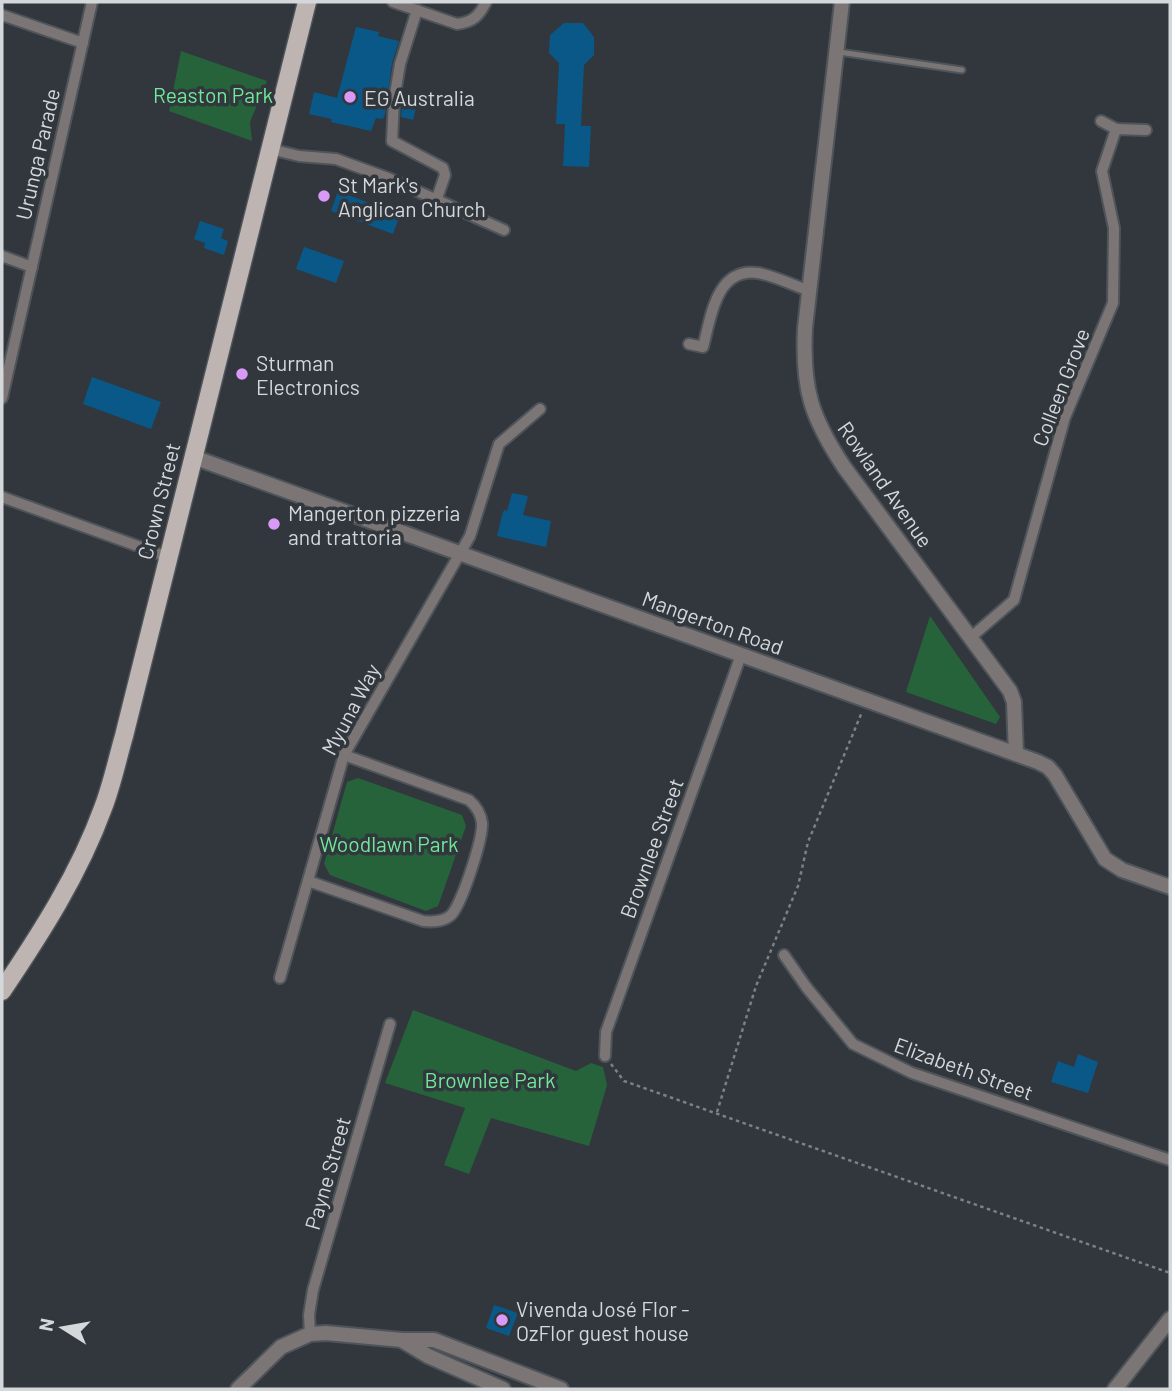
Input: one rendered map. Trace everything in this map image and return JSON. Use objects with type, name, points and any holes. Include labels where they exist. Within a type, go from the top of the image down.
[{"type":"main road","name":"Crown Street","points":[[2,991],[55,910],[78,868],[104,807],[307,2]]},
{"type":"street","name":"Urunga Parade","points":[[2,398],[92,2]]},
{"type":"street","points":[[393,2],[448,22],[465,23],[480,15],[486,2]]},
{"type":"street","name":"Rowland Avenue","points":[[842,2],[805,328],[804,376],[808,396],[828,443],[844,467],[1010,691],[1014,702],[1016,754]]},
{"type":"street","points":[[417,10],[400,64],[394,100],[392,141],[443,168],[445,175],[436,201]]},
{"type":"street","points":[[2,15],[83,43]]},
{"type":"street","points":[[1101,121],[1116,129],[1146,130]]},
{"type":"street","name":"Colleen Grove","points":[[970,638],[1014,600],[1065,417],[1113,303],[1114,228],[1102,171],[1116,129]]},
{"type":"street","points":[[270,149],[299,156],[336,159],[388,178],[504,230]]},
{"type":"street","points":[[2,256],[32,267]]},
{"type":"street","points":[[689,344],[703,347],[721,287],[740,274],[758,273],[809,291]]},
{"type":"street","name":"Myuna Way","points":[[280,978],[344,755],[470,536],[499,444],[540,409]]},
{"type":"street","name":"Mangerton Road","points":[[193,457],[1048,767],[1105,859],[1122,870],[1170,887]]},
{"type":"street","points":[[2,497],[168,557]]},
{"type":"street","name":"Brownlee Street","points":[[605,1056],[606,1032],[741,654]]},
{"type":"street","points":[[308,881],[423,921],[441,920],[449,916],[459,904],[481,835],[480,814],[470,800],[344,755]]},
{"type":"street","name":"Elizabeth Street","points":[[784,955],[853,1044],[912,1073],[1170,1160]]},
{"type":"street","name":"Payne Street","points":[[310,1334],[309,1315],[313,1290],[390,1024]]},
{"type":"street","points":[[1115,1389],[1170,1319]]},
{"type":"street","points":[[238,1389],[269,1356],[281,1347],[310,1334],[434,1340],[561,1389]]},
{"type":"street","points":[[402,1340],[428,1356],[503,1389]]},
{"type":"lane","points":[[836,52],[962,71]]},
{"type":"path","points":[[717,1112],[756,986],[798,886],[808,842],[867,701]]},
{"type":"path","points":[[605,1056],[624,1082],[717,1112],[1170,1273]]},
{"type":"green space","name":"Reaston Park","points":[[181,51],[267,81],[250,122],[252,141],[169,111]]},
{"type":"green space","points":[[930,616],[1000,717],[996,724],[906,692]]},
{"type":"green space","name":"Woodlawn Park","points":[[358,778],[462,815],[466,826],[438,906],[426,911],[330,875],[324,864],[347,782]]},
{"type":"green space","name":"Brownlee Park","points":[[413,1010],[576,1071],[591,1063],[603,1067],[607,1085],[589,1146],[491,1118],[469,1174],[444,1165],[465,1108],[385,1083]]},
{"type":"building","points":[[564,23],[583,23],[594,37],[594,55],[584,65],[581,126],[591,126],[589,167],[563,166],[565,124],[556,124],[559,63],[549,53],[550,35]]},
{"type":"building","points":[[356,27],[379,32],[378,36],[399,41],[392,63],[385,114],[383,119],[376,118],[371,131],[309,114],[314,92],[337,98]]},
{"type":"building","points":[[403,97],[418,100],[413,120],[401,117]]},
{"type":"building","points":[[338,191],[400,215],[393,234],[331,211]]},
{"type":"building","points":[[200,221],[224,229],[221,238],[228,241],[224,255],[204,248],[205,243],[194,239]]},
{"type":"building","points":[[304,247],[344,261],[336,283],[296,269]]},
{"type":"building","points":[[92,377],[161,402],[151,429],[83,404]]},
{"type":"building","points":[[512,493],[528,496],[523,515],[551,521],[546,547],[497,536],[502,515],[504,510],[507,511]]},
{"type":"building","points":[[1078,1054],[1098,1062],[1088,1093],[1051,1082],[1058,1061],[1074,1067]]},
{"type":"building","name":"Vivenda José Flor - OzFlor guest house","points":[[494,1305],[518,1313],[509,1336],[486,1328]]},
{"type":"place","name":"EG Australia","points":[[350,97]]},
{"type":"place","name":"St Mark's Anglican Church","points":[[324,196]]},
{"type":"place","name":"Sturman Electronics","points":[[242,374]]},
{"type":"place","name":"Mangerton pizzeria and trattoria","points":[[274,524]]},
{"type":"place","name":"Vivenda José Flor - OzFlor guest house","points":[[502,1320]]}]
